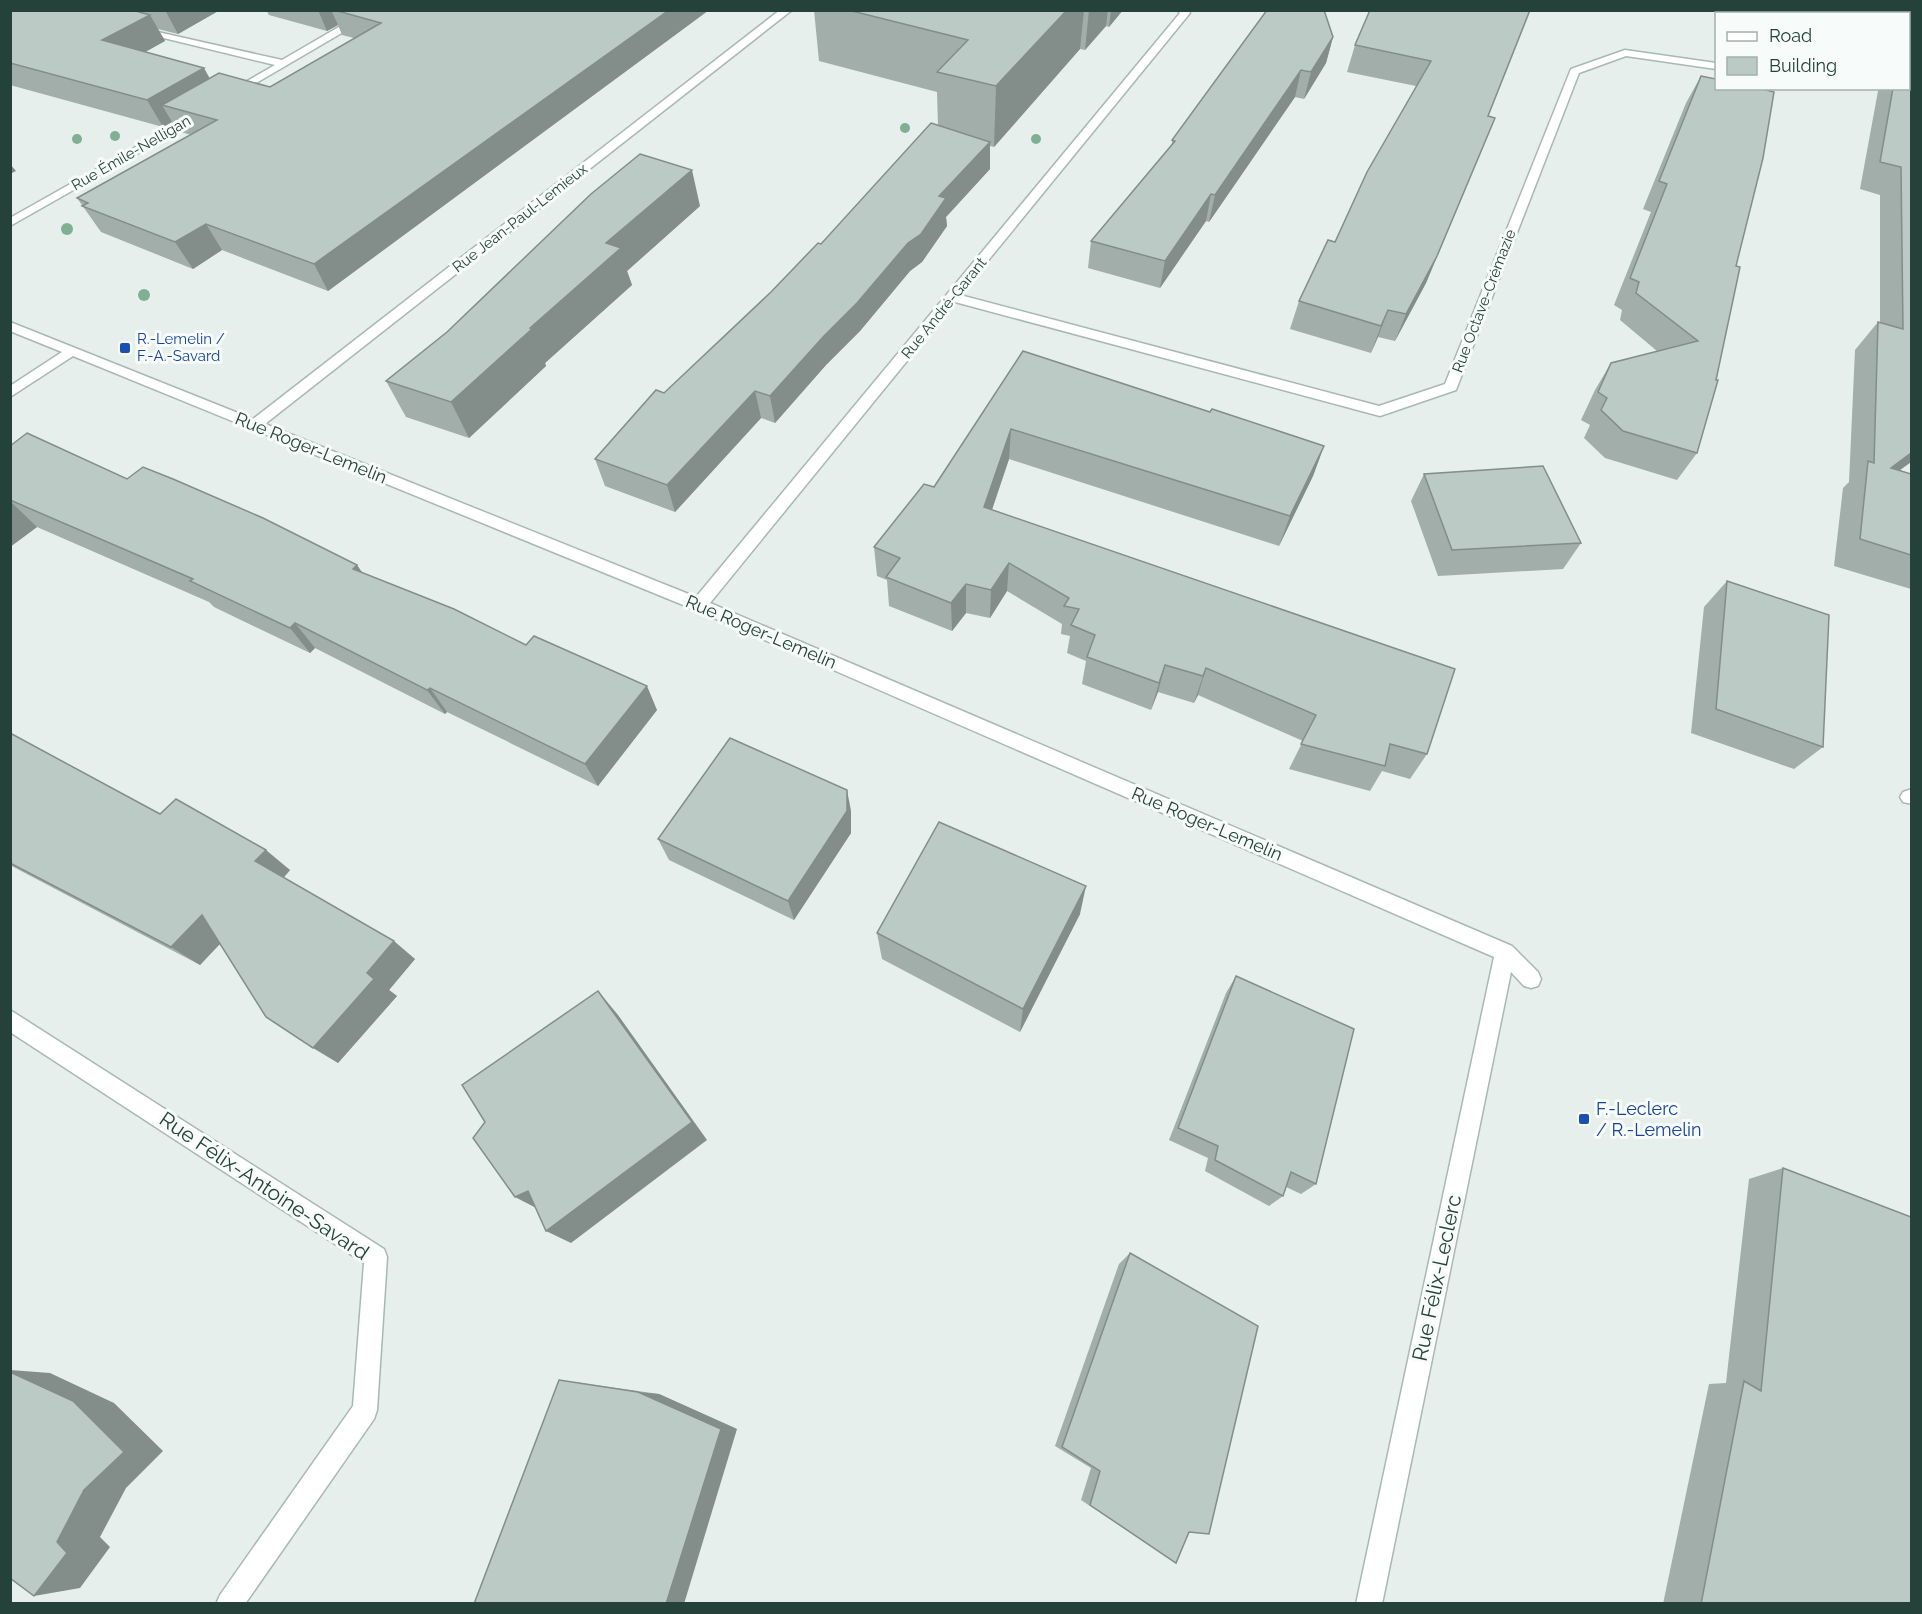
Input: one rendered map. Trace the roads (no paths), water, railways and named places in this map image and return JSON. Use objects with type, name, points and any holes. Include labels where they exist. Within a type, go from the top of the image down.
[{"type":"street","points":[[224,99],[376,10]]},
{"type":"street","name":"Rue Jean-Paul-Lemieux","points":[[254,425],[787,10]]},
{"type":"street","name":"Rue André-Garant","points":[[699,605],[1178,22],[1185,13],[1182,10]]},
{"type":"street","points":[[134,29],[285,64]]},
{"type":"street","name":"Rue Octave-Crémazie","points":[[953,297],[1380,411],[1451,387],[1575,71],[1625,54],[1715,66]]},
{"type":"street","name":"Rue Émile-Nelligan","points":[[10,223],[204,111]]},
{"type":"street","name":"Rue Roger-Lemelin","points":[[10,326],[699,605],[1506,952]]},
{"type":"street","points":[[10,393],[72,351]]},
{"type":"street","points":[[1506,952],[1532,979]]},
{"type":"street","name":"Rue Félix-Leclerc","points":[[1369,1604],[1506,952]]},
{"type":"street","name":"Rue Félix-Antoine-Savard","points":[[10,1020],[376,1257],[365,1410],[229,1604]]},
{"type":"place","name":"R.-Lemelin / F.-A.-Savard","points":[[125,348]]},
{"type":"place","name":"F.-Leclerc / R.-Lemelin","points":[[1584,1119]]}]
